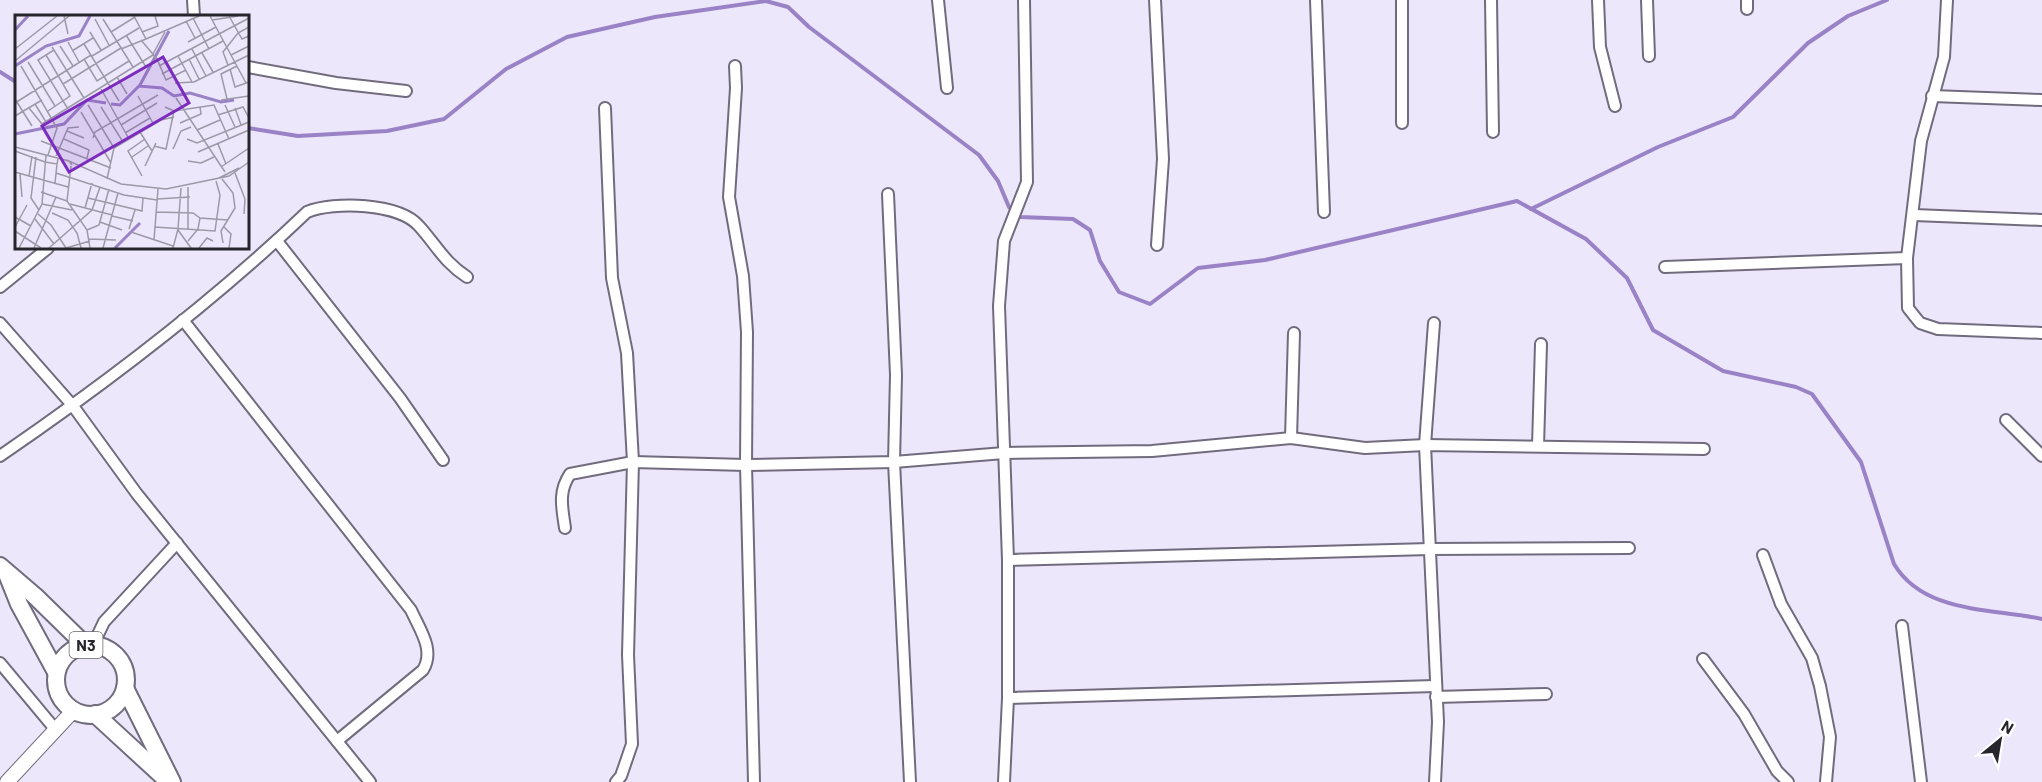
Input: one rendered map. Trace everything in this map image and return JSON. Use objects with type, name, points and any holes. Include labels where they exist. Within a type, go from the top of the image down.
[{"type":"highway","name":"N3","points":[[3,570],[89,645],[107,649],[119,659],[125,673],[125,688],[170,782]]},
{"type":"highway","name":"N3","points":[[3,570],[56,672],[59,694],[74,710]]},
{"type":"highway","name":"N3","points":[[56,672],[66,654],[89,645]]},
{"type":"highway","points":[[74,710],[95,714],[109,710],[119,701],[125,688]]},
{"type":"highway","name":"N3","points":[[95,714],[170,782]]},
{"type":"main road","points":[[7,782],[74,710]]},
{"type":"street","points":[[938,0],[947,88]]},
{"type":"street","points":[[1004,782],[1008,698],[1008,561],[999,306],[1004,241],[1027,182],[1024,0]]},
{"type":"street","points":[[1155,0],[1163,159],[1157,245]]},
{"type":"street","points":[[1316,0],[1324,212]]},
{"type":"street","points":[[1402,0],[1402,123]]},
{"type":"street","points":[[1491,0],[1493,132]]},
{"type":"street","points":[[1598,0],[1600,47],[1615,106]]},
{"type":"street","points":[[1647,0],[1649,56]]},
{"type":"street","points":[[1947,0],[1944,57],[1921,141],[1914,215],[1907,258],[1908,308],[1920,323],[1938,329],[2042,333]]},
{"type":"street","points":[[735,66],[736,88],[729,197],[743,276],[747,332],[747,465],[754,782]]},
{"type":"street","points":[[249,67],[406,91]]},
{"type":"street","points":[[1932,96],[2042,100]]},
{"type":"street","points":[[606,108],[612,278],[627,353],[633,462],[628,655],[632,744],[621,776],[616,782]]},
{"type":"street","points":[[888,194],[895,354],[894,462],[910,782]]},
{"type":"street","points":[[0,456],[73,406],[183,320],[307,212],[318,208],[384,209],[400,213],[418,225],[439,254],[467,277]]},
{"type":"street","points":[[1914,215],[2042,220]]},
{"type":"street","points":[[277,240],[400,398],[443,460]]},
{"type":"street","points":[[0,286],[47,249]]},
{"type":"street","points":[[1665,267],[1907,258]]},
{"type":"street","points":[[183,320],[411,610],[426,642],[429,654],[423,670],[337,741]]},
{"type":"street","points":[[0,323],[73,406],[177,543],[370,782]]},
{"type":"street","points":[[1434,323],[1425,445],[1436,692],[1435,782]]},
{"type":"street","points":[[1291,438],[1293,333]]},
{"type":"street","points":[[1538,446],[1540,344]]},
{"type":"street","points":[[2006,420],[2042,456]]},
{"type":"street","points":[[565,528],[561,500],[562,486],[570,474],[633,462],[747,465],[894,462],[1004,453],[1152,451],[1291,438],[1365,448],[1425,445],[1704,449]]},
{"type":"street","points":[[89,645],[104,622],[177,543]]},
{"type":"street","points":[[1008,561],[1430,549],[1629,548]]},
{"type":"street","points":[[1763,555],[1781,604],[1812,658],[1818,677],[1830,737],[1826,782]]},
{"type":"street","points":[[1902,626],[1921,782]]},
{"type":"street","points":[[1702,659],[1744,714],[1777,771],[1788,782]]},
{"type":"street","points":[[0,663],[55,729]]},
{"type":"street","points":[[1008,698],[1436,692],[1546,694]]},
{"type":"waterway","points":[[1531,209],[1658,147],[1733,117],[1808,43],[1848,16],[1887,0]]},
{"type":"waterway","points":[[249,128],[298,136],[387,131],[444,119],[506,69],[567,37],[655,17],[766,1],[788,7],[809,27],[979,155],[998,181],[1009,207],[1020,217],[1073,219],[1090,230],[1100,261],[1119,292],[1150,304],[1198,268],[1265,260],[1517,201],[1586,239],[1627,278],[1653,330],[1723,371],[1796,387],[1812,394],[1861,462],[1894,564],[1907,580],[1923,592],[1961,606],[2042,619]]},
{"type":"waterway","points":[[0,72],[15,81]]}]
